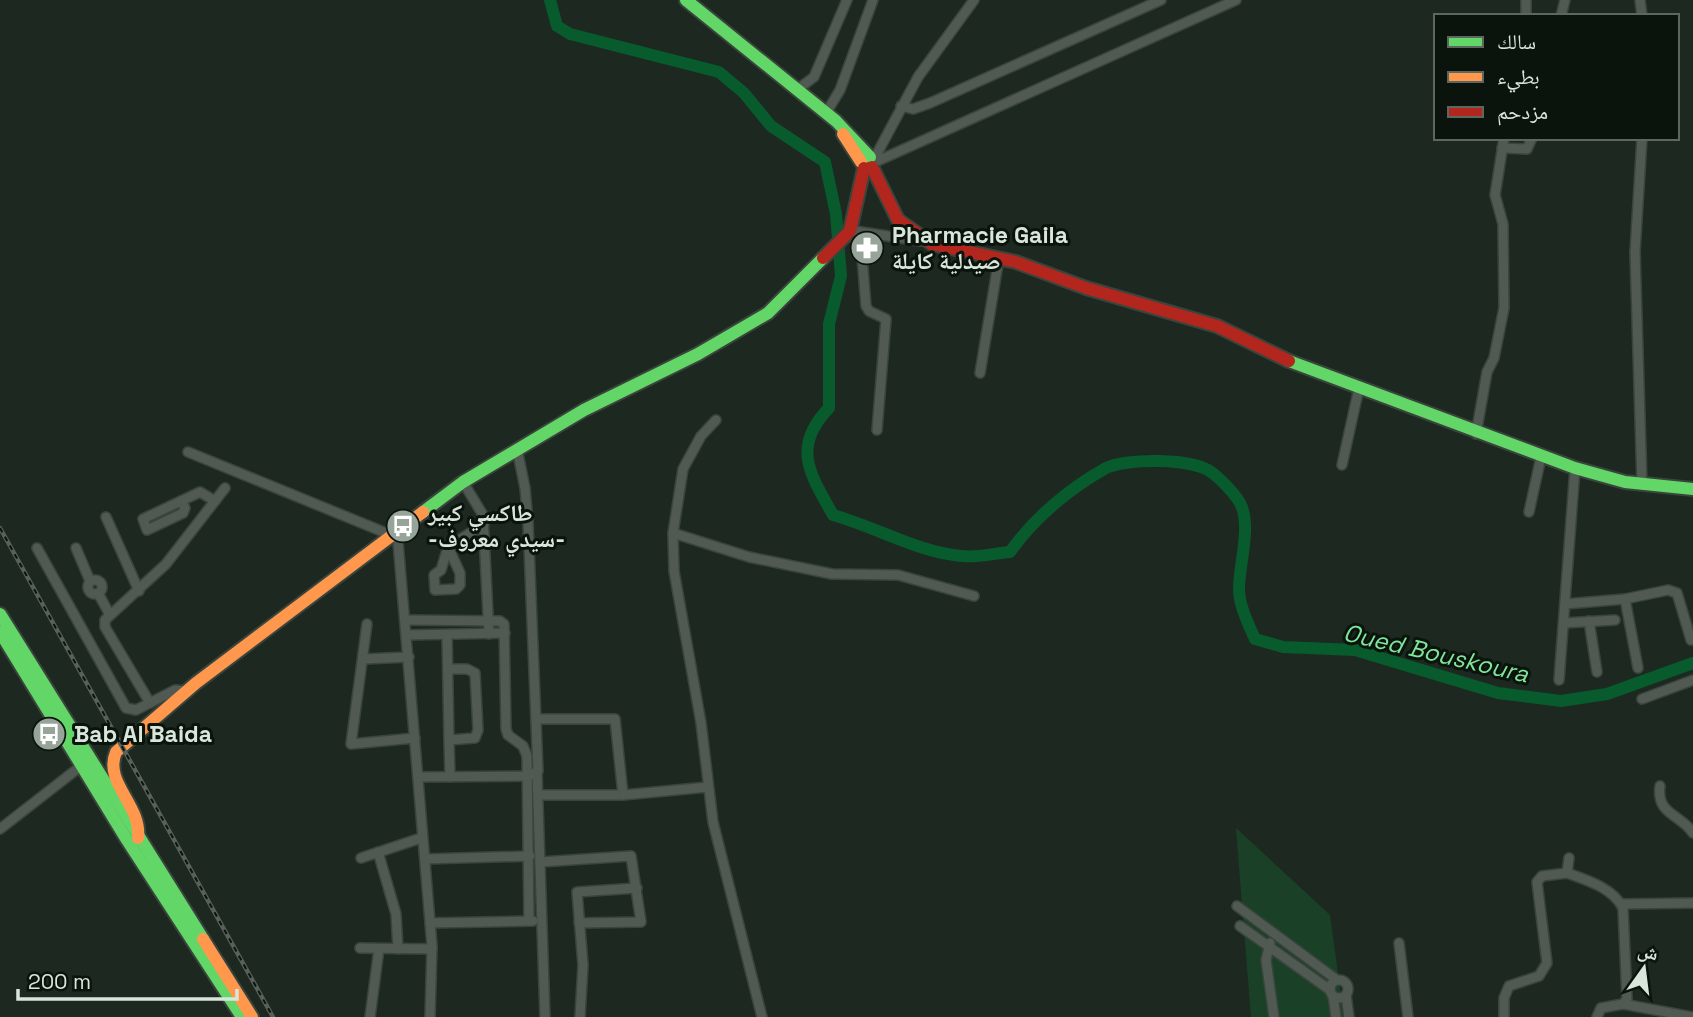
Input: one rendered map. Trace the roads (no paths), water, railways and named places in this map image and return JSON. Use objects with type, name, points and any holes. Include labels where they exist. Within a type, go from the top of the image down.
[{"type":"street","points":[[686,0],[831,117],[869,163],[898,220],[910,232],[932,244]]},
{"type":"street","points":[[798,89],[814,77],[847,0]]},
{"type":"street","points":[[831,117],[873,0]]},
{"type":"street","points":[[877,430],[886,319],[869,311],[866,306],[855,231],[869,163],[931,57],[974,0]]},
{"type":"street","points":[[901,106],[913,109],[930,103],[1161,0]]},
{"type":"street","points":[[869,163],[1236,0]]},
{"type":"street","points":[[1476,434],[1487,372],[1493,358],[1504,308],[1503,224],[1495,195],[1503,143],[1527,149],[1531,140]]},
{"type":"street","points":[[1642,140],[1635,252],[1642,485]]},
{"type":"street","points":[[138,838],[141,821],[113,773],[111,759],[132,736],[394,532],[463,482],[584,410],[757,321],[787,296],[827,250],[855,231],[999,258],[1086,288],[1217,326],[1299,366],[1541,457],[1642,485],[1693,489]]},
{"type":"street","points":[[980,373],[999,258]]},
{"type":"street","points":[[1342,465],[1359,388]]},
{"type":"street","points":[[716,420],[696,444],[683,469],[674,533],[674,570],[701,723],[713,822],[762,1017]]},
{"type":"street","points":[[517,449],[525,488],[530,621],[536,658],[538,719],[533,775],[540,862],[544,1016]]},
{"type":"street","points":[[188,452],[394,532]]},
{"type":"street","points":[[1529,512],[1541,457]]},
{"type":"street","points":[[1559,680],[1575,468]]},
{"type":"street","points":[[463,482],[481,508],[484,524],[489,634]]},
{"type":"street","points":[[150,704],[105,626],[110,615],[139,591],[178,550],[225,488]]},
{"type":"street","points":[[181,501],[185,508],[183,513],[147,530],[143,519],[181,501],[200,492],[215,501]]},
{"type":"street","points":[[106,517],[139,591]]},
{"type":"street","points":[[448,547],[460,573],[460,584],[456,589],[435,590],[434,575],[440,572],[448,547],[484,524]]},
{"type":"street","points":[[394,532],[406,620],[421,838],[432,948],[430,1017]]},
{"type":"street","points":[[674,533],[749,557],[832,574],[898,575],[974,596]]},
{"type":"street","points":[[37,548],[126,708],[136,710],[175,690],[187,691]]},
{"type":"street","points":[[76,548],[90,581],[98,579],[102,589],[98,593],[110,615]]},
{"type":"street","points":[[1565,604],[1625,599],[1668,590],[1676,593],[1691,640]]},
{"type":"street","points":[[1625,599],[1638,668]]},
{"type":"street","points":[[0,614],[252,1017]]},
{"type":"street","points":[[406,620],[502,622],[505,633],[506,729],[526,751],[533,775]]},
{"type":"street","points":[[1564,622],[1615,620]]},
{"type":"street","points":[[1589,621],[1597,672]]},
{"type":"street","points":[[367,624],[351,744],[415,738]]},
{"type":"street","points":[[0,632],[81,766],[242,1017]]},
{"type":"street","points":[[407,635],[505,633]]},
{"type":"street","points":[[447,635],[450,776]]},
{"type":"street","points":[[364,659],[409,657]]},
{"type":"street","points":[[448,669],[467,669],[475,673],[478,730],[475,738],[471,740],[449,740]]},
{"type":"street","points":[[1642,699],[1693,680]]},
{"type":"street","points":[[538,719],[615,719],[623,795]]},
{"type":"street","points":[[0,829],[81,766]]},
{"type":"street","points":[[418,777],[533,775]]},
{"type":"street","points":[[1660,786],[1660,800],[1666,812],[1693,833]]},
{"type":"street","points":[[535,801],[708,787]]},
{"type":"street","points":[[529,921],[530,856],[535,801]]},
{"type":"street","points":[[361,858],[421,838]]},
{"type":"street","points":[[378,852],[396,914],[398,949]]},
{"type":"street","points":[[540,862],[627,855],[632,860],[641,922],[579,923]]},
{"type":"street","points":[[425,859],[530,856]]},
{"type":"street","points":[[1567,873],[1569,858]]},
{"type":"street","points":[[1504,1017],[1504,998],[1509,986],[1539,976],[1547,963],[1537,881],[1542,876],[1567,873],[1592,883],[1622,904],[1693,903]]},
{"type":"street","points":[[580,1017],[583,965],[577,892],[637,888]]},
{"type":"street","points":[[1622,904],[1628,993],[1623,1004]]},
{"type":"street","points":[[1237,906],[1337,980],[1346,983],[1349,1017]]},
{"type":"street","points":[[430,923],[542,921]]},
{"type":"street","points":[[1254,936],[1262,924]]},
{"type":"street","points":[[1240,926],[1338,998],[1346,995]]},
{"type":"street","points":[[1274,933],[1266,960],[1274,1017]]},
{"type":"street","points":[[1399,943],[1408,1017]]},
{"type":"street","points":[[360,948],[432,948]]},
{"type":"street","points":[[370,1017],[379,949]]},
{"type":"street","points":[[1336,1017],[1332,993],[1337,980]]},
{"type":"street","points":[[1597,1017],[1601,1009],[1623,1004],[1693,1017]]},
{"type":"waterway","name":"Oued Bouskoura","points":[[550,0],[557,26],[570,34],[719,72],[744,93],[771,126],[825,162],[836,214],[841,276],[829,324],[829,408],[810,435],[808,461],[817,486],[833,515],[945,554],[974,556],[1010,552],[1030,527],[1054,505],[1106,468],[1143,461],[1190,464],[1202,467],[1219,478],[1240,503],[1245,533],[1239,595],[1255,639],[1283,647],[1355,650],[1498,693],[1561,701],[1607,694],[1693,663]]},
{"type":"railway","points":[[0,528],[273,1017]]},
{"type":"place","name":"Pharmacie Gaila صيدلية كايلة","points":[[867,248]]},
{"type":"place","name":"طاكسي كبير -سيدي معروف-","points":[[403,526]]},
{"type":"place","name":"Bab Al Baida","points":[[49,734]]}]
